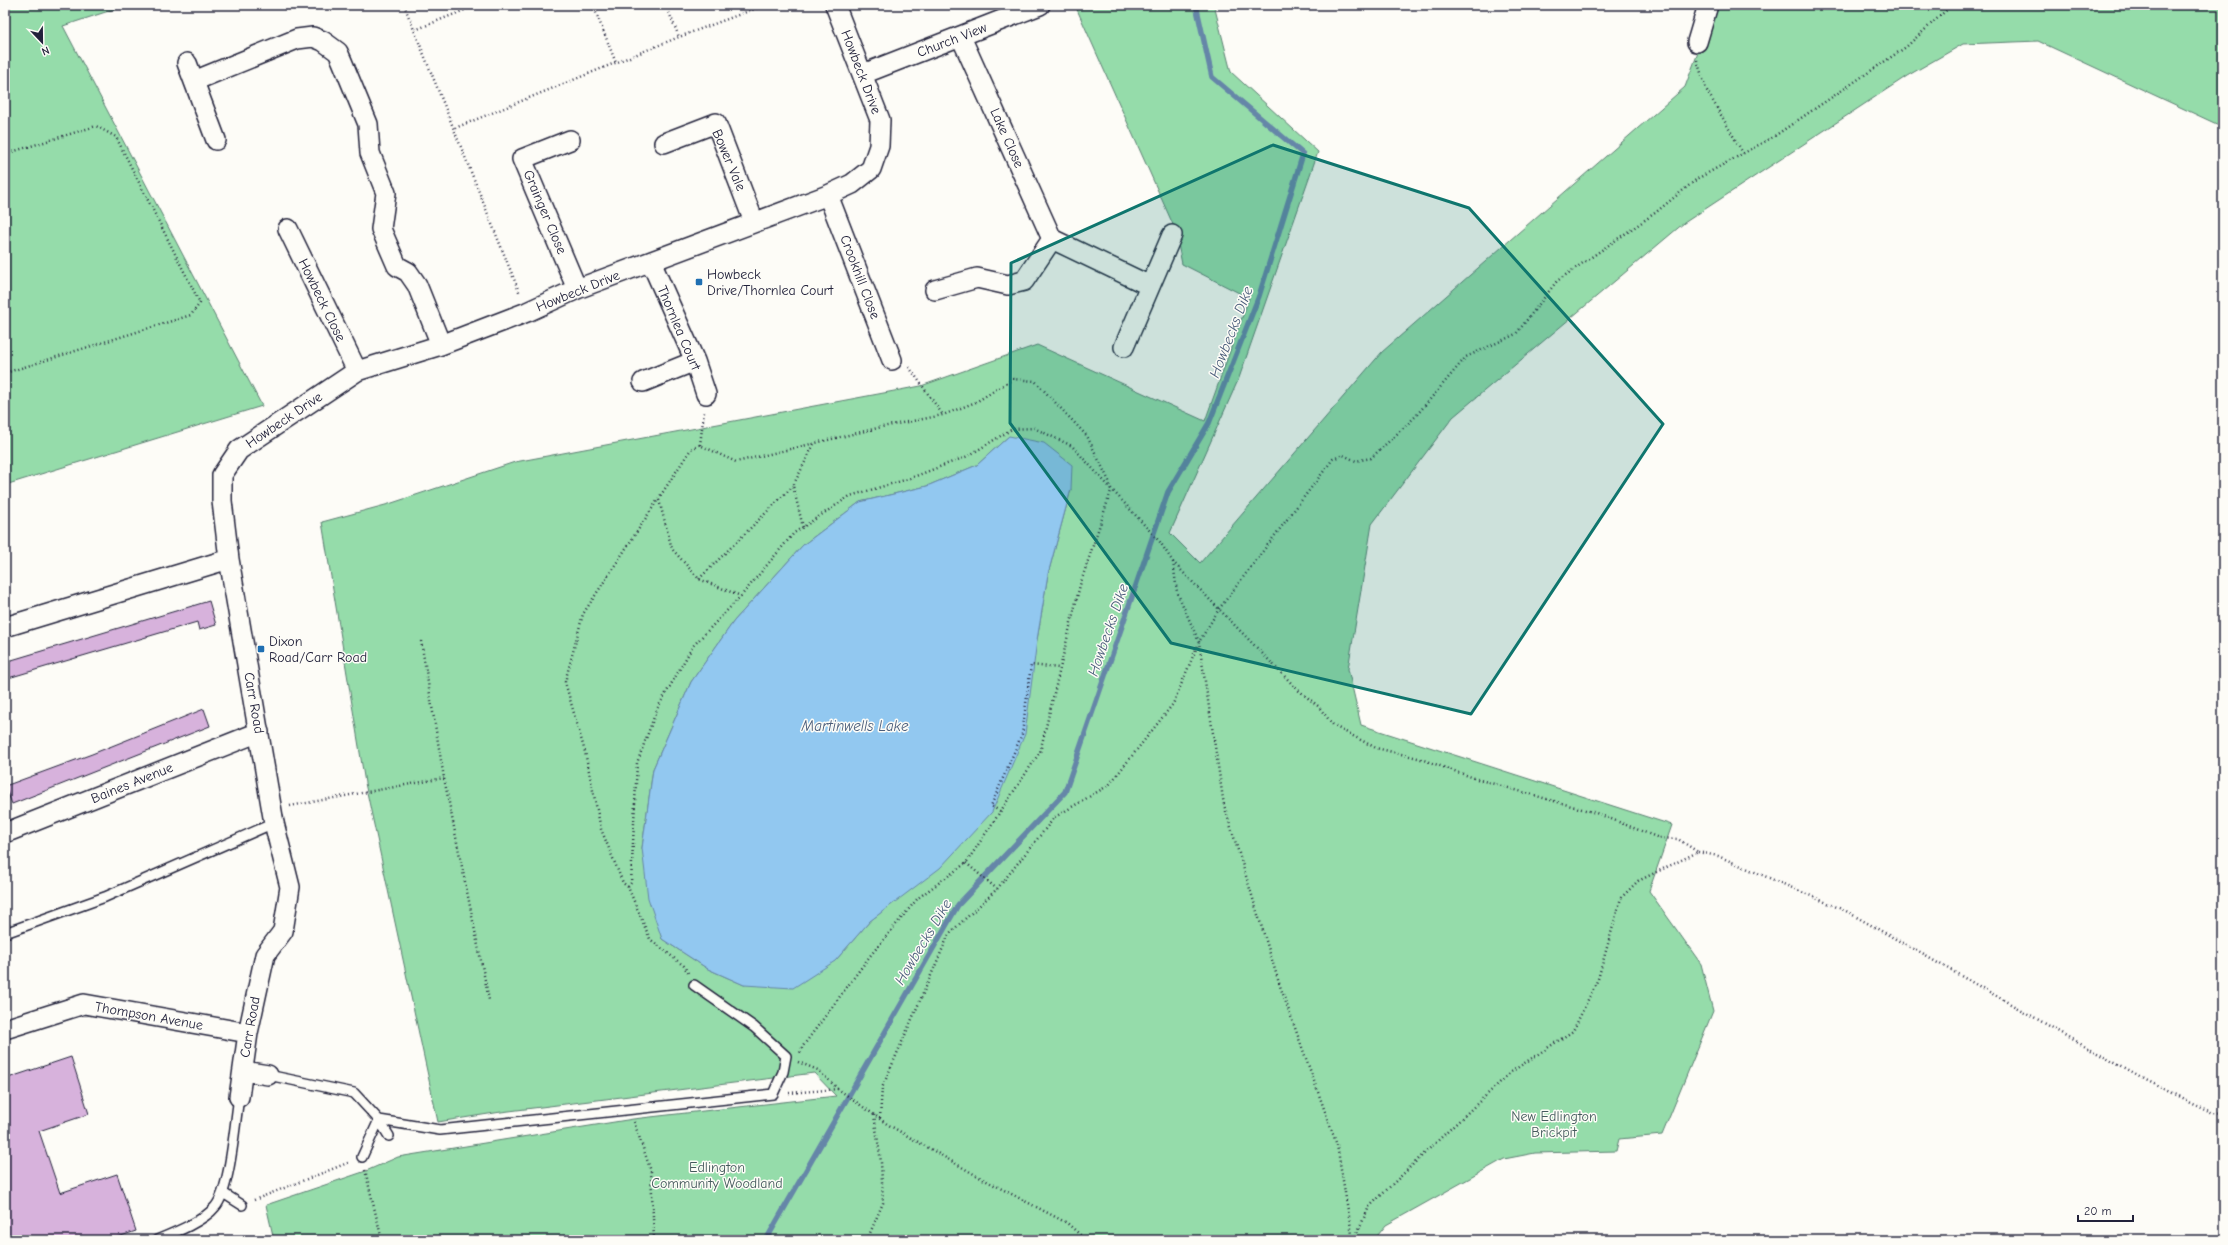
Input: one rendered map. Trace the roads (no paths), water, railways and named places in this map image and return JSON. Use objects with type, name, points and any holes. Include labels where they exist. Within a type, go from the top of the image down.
[{"type":"street","name":"Howbeck Drive","points":[[229,559],[222,501],[222,475],[239,450],[357,371],[441,345],[527,312],[577,289],[828,195],[852,184],[871,169],[879,146],[880,120],[835,5]]},
{"type":"street","name":"Church View","points":[[862,74],[961,37],[1040,5]]},
{"type":"street","points":[[1696,42],[1708,5]]},
{"type":"street","points":[[194,81],[297,39],[313,37],[323,41],[338,52],[368,124],[370,153],[386,193],[381,229],[397,266],[408,272],[417,285],[441,345]]},
{"type":"street","name":"Lake Close","points":[[961,37],[1052,240]]},
{"type":"street","points":[[187,63],[216,140]]},
{"type":"street","name":"Bower Vale","points":[[664,144],[716,123],[754,222]]},
{"type":"street","name":"Grainger Close","points":[[570,140],[522,159],[577,289]]},
{"type":"street","name":"Crookhill Close","points":[[828,195],[892,360]]},
{"type":"street","name":"Howbeck Close","points":[[288,228],[357,371]]},
{"type":"street","points":[[1124,347],[1172,235]]},
{"type":"street","points":[[935,290],[978,278],[1008,285],[1024,281],[1052,240],[1150,286]]},
{"type":"street","name":"Thornlea Court","points":[[651,262],[695,361],[706,394]]},
{"type":"street","points":[[643,382],[695,361]]},
{"type":"street","points":[[5,627],[229,559]]},
{"type":"street","name":"Carr Road","points":[[229,559],[273,816],[290,887],[283,931],[264,955],[248,1033],[239,1097]]},
{"type":"street","name":"Baines Avenue","points":[[5,833],[259,732]]},
{"type":"street","name":"Thompson Avenue","points":[[5,1029],[84,1004],[248,1033]]},
{"type":"street","name":"Carr Road","points":[[243,1071],[268,1075]]},
{"type":"lane","points":[[5,933],[105,897],[273,816]]},
{"type":"lane","points":[[379,1120],[440,1130],[774,1094],[783,1072],[786,1056],[754,1027],[694,985]]},
{"type":"lane","points":[[268,1075],[354,1093],[379,1120],[389,1136]]},
{"type":"lane","points":[[158,1240],[184,1228],[215,1207],[223,1193],[239,1097]]},
{"type":"lane","points":[[362,1157],[379,1120]]},
{"type":"lane","points":[[223,1193],[242,1205]]},
{"type":"water","name":"Martinwells Lake","points":[[1009,436],[1044,443],[1072,465],[1071,489],[1048,574],[1037,640],[1025,734],[992,812],[940,868],[870,921],[835,961],[793,988],[744,985],[708,969],[662,939],[648,898],[642,848],[653,769],[691,682],[734,621],[803,545],[860,502],[927,486],[977,465]]},
{"type":"waterway","name":"Howbecks Dike","points":[[766,1240],[958,905],[1065,792],[1168,492],[1209,423],[1259,296],[1303,154],[1212,77],[1196,5]]},
{"type":"place","name":"Howbeck Drive/Thornlea Court","points":[[699,282]]},
{"type":"place","name":"Dixon Road/Carr Road","points":[[261,649]]},
{"type":"park label","name":"New Edlington Brickpit","points":[[1554,1124]]},
{"type":"park label","name":"Edlington Community Woodland","points":[[717,1176]]}]
